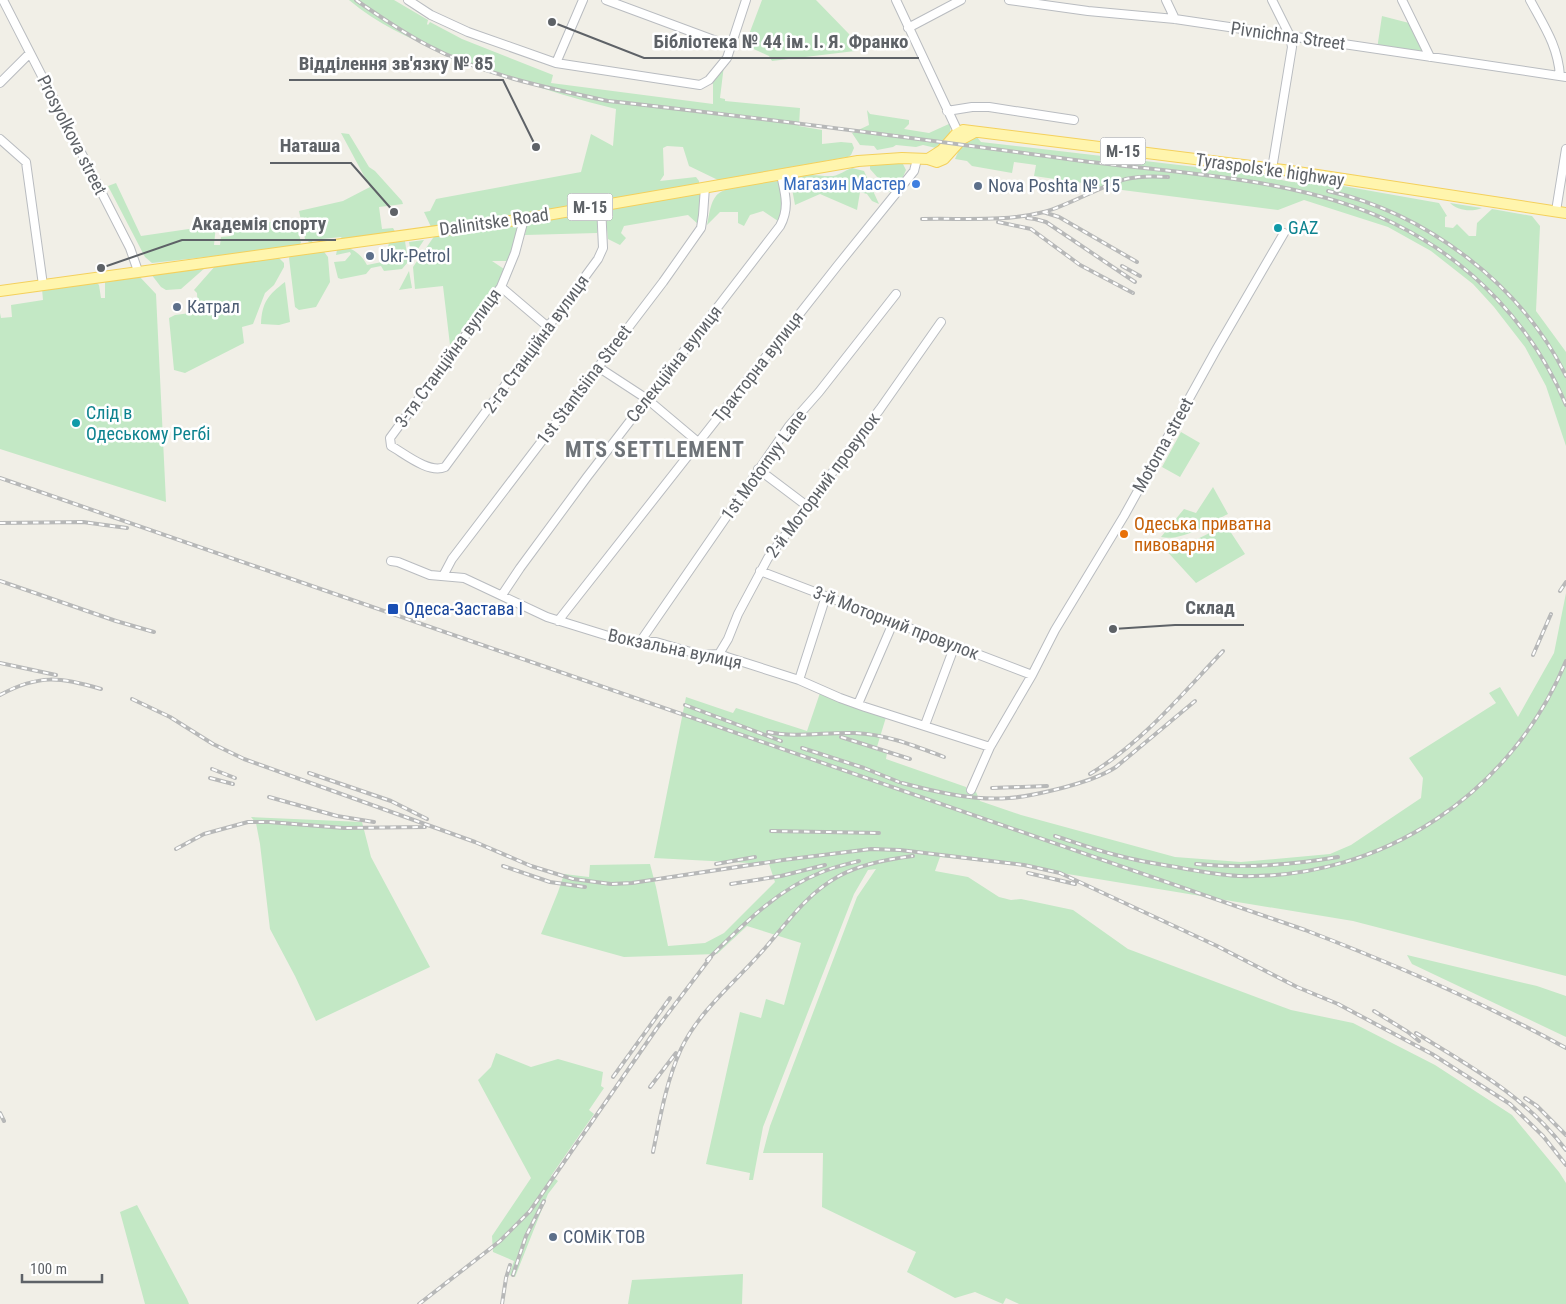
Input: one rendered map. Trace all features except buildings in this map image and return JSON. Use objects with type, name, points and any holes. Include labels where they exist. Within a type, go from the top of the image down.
[{"type":"main road","name":"Tyraspols'ke highway","points":[[960,136],[973,133],[1272,169],[1561,212]]},
{"type":"main road","name":"Dalinitske Road","points":[[0,291],[524,219],[858,161],[902,158],[928,159],[960,136]]},
{"type":"street","name":"Prosyolkova street","points":[[3,0],[130,248],[138,271]]},
{"type":"street","points":[[408,0],[431,15],[468,32],[556,63],[700,85],[709,80],[727,58],[743,1]]},
{"type":"street","points":[[556,63],[583,0]]},
{"type":"street","points":[[606,0],[730,46]]},
{"type":"street","points":[[896,0],[960,136]]},
{"type":"street","points":[[908,28],[961,0]]},
{"type":"street","name":"Pivnichna Street","points":[[1009,0],[1088,11],[1176,20],[1563,76]]},
{"type":"street","points":[[1166,0],[1176,20]]},
{"type":"street","points":[[1272,0],[1290,36],[1292,52],[1272,169]]},
{"type":"street","points":[[1402,0],[1430,57]]},
{"type":"street","points":[[1530,0],[1554,46],[1563,76]]},
{"type":"street","points":[[0,83],[30,53]]},
{"type":"street","points":[[947,111],[972,107],[988,107],[1074,120]]},
{"type":"street","points":[[0,139],[26,162],[43,285]]},
{"type":"street","points":[[1561,212],[1566,149]]},
{"type":"street","name":"Тракторна вулиця","points":[[558,621],[914,171],[916,159]]},
{"type":"street","name":"Селекційна вулиця","points":[[502,595],[553,523],[646,399],[780,226],[787,206],[781,174]]},
{"type":"street","name":"1st Stantsiina Street","points":[[443,576],[452,559],[598,368],[700,228],[705,187]]},
{"type":"street","name":"2-га Станційна вулиця","points":[[438,469],[445,466],[598,260],[603,248],[601,205]]},
{"type":"street","name":"3-тя Станційна вулиця","points":[[438,469],[425,466],[391,446],[390,438],[501,286],[515,253],[524,219]]},
{"type":"street","name":"Motorna street","points":[[971,790],[990,747],[1055,630],[1124,516],[1216,350],[1284,233]]},
{"type":"street","points":[[501,286],[548,327]]},
{"type":"street","name":"1st Motornyy Lane","points":[[640,642],[789,426],[819,392],[896,294]]},
{"type":"street","name":"2-й Моторний провулок","points":[[719,654],[760,571],[806,506],[880,409],[941,322]]},
{"type":"street","points":[[598,368],[646,399],[698,442]]},
{"type":"street","points":[[758,469],[806,506]]},
{"type":"street","name":"Вокзальна вулиця","points":[[391,561],[398,562],[430,576],[464,578],[502,595],[510,601],[558,621],[618,639],[656,642],[701,655],[719,654],[799,680],[858,704],[990,747]]},
{"type":"street","name":"3-й Моторний провулок","points":[[760,571],[893,623],[1032,674]]},
{"type":"street","points":[[799,680],[826,596]]},
{"type":"street","points":[[858,704],[893,623]]},
{"type":"street","points":[[925,725],[956,646]]},
{"type":"green space","points":[[349,0],[394,0],[428,20],[428,25],[430,22],[462,39],[553,75],[551,83],[713,104],[713,78],[724,65],[720,98],[725,99],[725,101],[800,108],[799,126],[822,130],[822,144],[852,143],[854,148],[848,157],[718,180],[689,166],[683,147],[667,146],[663,148],[664,175],[660,181],[696,177],[699,185],[432,229],[424,212],[430,211],[436,199],[581,172],[591,134],[613,146],[616,109],[527,84],[442,52],[405,36],[360,9]]},
{"type":"green space","points":[[762,0],[816,0],[849,34],[855,51],[772,61],[769,56],[745,45]]},
{"type":"green space","points":[[1382,16],[1409,23],[1426,56],[1377,49]]},
{"type":"green space","points":[[867,110],[870,114],[909,120],[909,124],[904,129],[929,133],[951,123],[950,134],[936,148],[923,145],[916,147],[896,145],[877,150],[874,146],[860,145],[852,133],[869,125]]},
{"type":"green space","points":[[341,133],[349,134],[369,167],[375,171],[402,201],[403,204],[379,207],[382,229],[393,228],[397,235],[344,242],[341,237],[312,240],[313,245],[305,239],[299,211],[343,201],[370,187]]},
{"type":"green space","points":[[977,137],[981,142],[1265,175],[1291,182],[1326,183],[1439,203],[1447,216],[1445,217],[1445,227],[1453,228],[1457,224],[1469,236],[1476,236],[1477,223],[1492,209],[1532,216],[1540,226],[1536,311],[1566,352],[1566,446],[1546,386],[1525,347],[1494,307],[1473,284],[1431,251],[1388,227],[1304,200],[1278,210],[1091,186],[1089,180],[1083,183],[1034,176],[1036,165],[1014,162],[1012,173],[972,166],[967,161],[955,159],[962,143]]},
{"type":"green space","points":[[892,162],[903,164],[906,170],[900,184],[894,191],[889,192],[884,180],[878,178],[870,169],[870,166]]},
{"type":"green space","points":[[852,168],[864,171],[879,204],[872,201],[867,194],[860,192],[857,210],[820,194],[795,205],[791,183],[797,179],[807,175],[838,175]]},
{"type":"green space","points":[[779,181],[786,205],[776,228],[774,227],[778,221],[763,211],[750,215],[744,226],[738,223],[738,212],[720,212],[707,225],[712,202],[720,192],[745,185]]},
{"type":"green space","points":[[116,183],[141,236],[216,225],[214,245],[220,245],[221,237],[231,236],[230,231],[236,226],[296,219],[301,243],[297,247],[152,263],[145,257],[108,186]]},
{"type":"green space","points":[[701,190],[699,225],[688,215],[624,226],[621,233],[626,238],[620,245],[608,239],[605,208]]},
{"type":"green space","points":[[1450,203],[1482,208],[1465,210],[1457,208]]},
{"type":"green space","points":[[599,208],[597,233],[525,235],[527,222]]},
{"type":"green space","points":[[520,222],[511,258],[507,261],[492,261],[509,275],[450,345],[443,286],[415,289],[413,267],[435,235]]},
{"type":"green space","points":[[424,240],[412,258],[409,242]]},
{"type":"green space","points":[[405,241],[408,262],[402,269],[384,271],[381,266],[371,268],[366,274],[338,278],[334,262],[345,261],[351,254],[350,252],[336,255],[337,250],[346,248],[354,251],[362,257],[367,265],[387,261],[386,254],[389,243]]},
{"type":"green space","points":[[322,249],[328,257],[330,282],[316,307],[299,310],[295,307],[289,258],[291,254]]},
{"type":"green space","points":[[276,255],[284,263],[284,267],[274,285],[265,293],[253,324],[242,327],[244,343],[185,373],[174,370],[169,318],[175,315],[198,312],[197,293],[194,290],[216,265]]},
{"type":"green space","points":[[206,267],[181,289],[166,290],[161,287],[151,274]]},
{"type":"green space","points":[[409,271],[412,288],[399,290]]},
{"type":"green space","points":[[139,276],[156,294],[166,502],[0,449],[0,313],[1,318],[12,317],[11,305],[43,300],[42,289],[97,283],[101,298],[105,298],[105,282]]},
{"type":"green space","points":[[285,282],[290,322],[279,325],[261,324],[267,300]]},
{"type":"green space","points":[[1181,432],[1200,443],[1180,477],[1162,467]]},
{"type":"green space","points":[[1213,487],[1228,514],[1186,534],[1169,538],[1161,537],[1184,509],[1196,513]]},
{"type":"green space","points":[[1226,525],[1245,554],[1196,583],[1163,547],[1181,547]]},
{"type":"green space","points":[[1566,593],[1566,976],[1353,921],[1007,864],[940,857],[935,871],[968,877],[999,897],[1011,900],[1021,899],[1073,910],[1128,949],[1291,1010],[1353,1023],[1435,1065],[1512,1115],[1566,1183],[1566,1304],[1019,1304],[1006,1298],[1003,1304],[975,1292],[955,1298],[907,1272],[916,1252],[822,1207],[823,1153],[763,1153],[770,1126],[857,897],[876,869],[868,870],[854,894],[763,1127],[753,1180],[749,1180],[750,1173],[706,1164],[740,1012],[761,1018],[766,999],[784,1005],[801,943],[747,926],[717,954],[624,957],[541,934],[564,874],[589,877],[590,865],[650,864],[668,946],[705,943],[724,933],[775,882],[769,864],[654,858],[686,697],[733,713],[736,708],[807,731],[820,693],[887,714],[876,750],[887,753],[886,759],[966,787],[967,790],[976,792],[980,801],[1021,815],[1175,857],[1241,862],[1330,854],[1351,845],[1421,798],[1423,778],[1409,758],[1496,703],[1489,693],[1500,687],[1518,717],[1554,653]]},
{"type":"green space","points":[[251,817],[362,822],[371,857],[430,967],[316,1021],[270,929],[260,844],[256,823]]},
{"type":"green space","points":[[1407,955],[1537,986],[1566,996],[1566,1037],[1412,964]]},
{"type":"green space","points":[[496,1053],[531,1067],[558,1059],[603,1072],[601,1086],[604,1088],[589,1110],[594,1114],[551,1176],[558,1181],[548,1194],[515,1277],[509,1275],[514,1261],[493,1252],[492,1236],[531,1178],[478,1080],[491,1067]]},
{"type":"green space","points":[[137,1205],[189,1304],[145,1304],[120,1212]]},
{"type":"green space","points":[[743,1274],[742,1304],[628,1304],[632,1280]]},
{"type":"railway","points":[[356,0],[418,40],[470,65],[516,79],[608,101],[1197,174],[1280,187],[1320,196],[1359,208],[1423,239],[1450,257],[1474,277],[1518,323],[1552,376],[1566,405]]},
{"type":"railway","points":[[922,219],[983,219],[1029,215],[1065,205],[1105,186],[1126,179],[1147,176],[1168,177]]},
{"type":"railway","points":[[1328,191],[1365,202],[1400,216],[1435,235],[1467,258],[1497,283],[1524,312],[1547,343],[1566,376]]},
{"type":"railway","points":[[1043,212],[1059,217],[1137,262]]},
{"type":"railway","points":[[1027,218],[1046,222],[1135,282]]},
{"type":"railway","points":[[998,222],[1031,229],[1080,265],[1133,293]]},
{"type":"railway","points":[[1122,266],[1140,276]]},
{"type":"railway","points":[[0,478],[1305,930],[1437,984],[1566,1048]]},
{"type":"railway","points":[[0,523],[83,522],[127,528]]},
{"type":"railway","points":[[0,581],[116,621],[154,632]]},
{"type":"railway","points":[[1560,591],[1566,582]]},
{"type":"railway","points":[[1533,655],[1551,614]]},
{"type":"railway","points":[[1090,774],[1109,762],[1144,733],[1223,651]]},
{"type":"railway","points":[[1055,836],[1104,852],[1134,859],[1239,876],[1292,873],[1343,863],[1391,845],[1436,820],[1477,788],[1512,751],[1542,708],[1566,661]]},
{"type":"railway","points":[[0,663],[56,675]]},
{"type":"railway","points":[[0,695],[26,684],[50,680],[73,682],[101,689]]},
{"type":"railway","points":[[132,699],[170,717],[213,744],[244,759],[475,842],[531,866],[573,879],[611,884],[632,883],[783,860],[871,849],[900,850],[1024,865],[1060,873],[1217,946],[1297,987],[1338,1004],[1432,1054],[1510,1104],[1543,1136],[1566,1165]]},
{"type":"railway","points":[[902,783],[955,795],[996,799],[1028,796],[1073,785],[1116,767],[1195,701]]},
{"type":"railway","points":[[685,705],[781,741]]},
{"type":"railway","points":[[768,732],[789,735],[866,734],[900,741],[944,757]]},
{"type":"railway","points":[[841,737],[910,759]]},
{"type":"railway","points":[[802,748],[864,768],[899,782]]},
{"type":"railway","points":[[212,769],[235,778]]},
{"type":"railway","points":[[309,773],[391,801],[427,819]]},
{"type":"railway","points":[[210,778],[233,784]]},
{"type":"railway","points":[[992,788],[1047,786]]},
{"type":"railway","points":[[269,797],[337,816],[374,822]]},
{"type":"railway","points":[[176,849],[204,834],[248,822],[344,828],[425,827]]},
{"type":"railway","points":[[771,831],[879,833]]},
{"type":"railway","points":[[653,1152],[671,1074],[681,1049],[698,1021],[720,995],[818,890],[839,876],[866,865],[913,856]]},
{"type":"railway","points":[[716,864],[755,857]]},
{"type":"railway","points":[[1196,864],[1267,865],[1338,857]]},
{"type":"railway","points":[[707,960],[760,910],[790,889],[822,872],[859,861]]},
{"type":"railway","points":[[731,884],[781,876],[825,865]]},
{"type":"railway","points":[[503,866],[550,882],[585,887]]},
{"type":"railway","points":[[1028,873],[1075,884]]},
{"type":"railway","points":[[419,1304],[500,1241],[530,1211],[657,1028],[711,957]]},
{"type":"railway","points":[[613,1077],[670,998]]},
{"type":"railway","points":[[1374,1011],[1419,1041]]},
{"type":"railway","points":[[1416,1033],[1478,1071],[1516,1098],[1550,1131],[1566,1150]]},
{"type":"railway","points":[[650,1087],[676,1053]]},
{"type":"railway","points":[[1525,1098],[1537,1106],[1566,1135]]},
{"type":"railway","points":[[0,1113],[4,1121]]},
{"type":"railway","points":[[513,1275],[526,1236],[544,1201]]},
{"type":"railway","points":[[502,1304],[510,1265]]},
{"type":"place","name":"Бібліотека № 44 ім. І. Я. Франко","points":[[552,22]]},
{"type":"place","name":"Відділення зв'язку № 85","points":[[536,147]]},
{"type":"place","name":"Магазин Мастер","points":[[916,184]]},
{"type":"place","name":"Nova Poshta № 15","points":[[978,186]]},
{"type":"place","name":"Наташа","points":[[394,212]]},
{"type":"place","name":"GAZ","points":[[1278,228]]},
{"type":"place","name":"Ukr-Petrol","points":[[370,256]]},
{"type":"place","name":"Академія спорту","points":[[101,268]]},
{"type":"place","name":"Катрал","points":[[177,307]]},
{"type":"place","name":"Слід в Одеському Регбі","points":[[76,423]]},
{"type":"place","name":"Одеська приватна пивоварня","points":[[1124,534]]},
{"type":"place","name":"Одеса-Застава I","points":[[393,609]]},
{"type":"place","name":"Склад","points":[[1113,629]]},
{"type":"place","name":"СОМіК ТОВ","points":[[553,1237]]},
{"type":"district","name":"MTS SETTLEMENT","points":[[655,449]]}]
